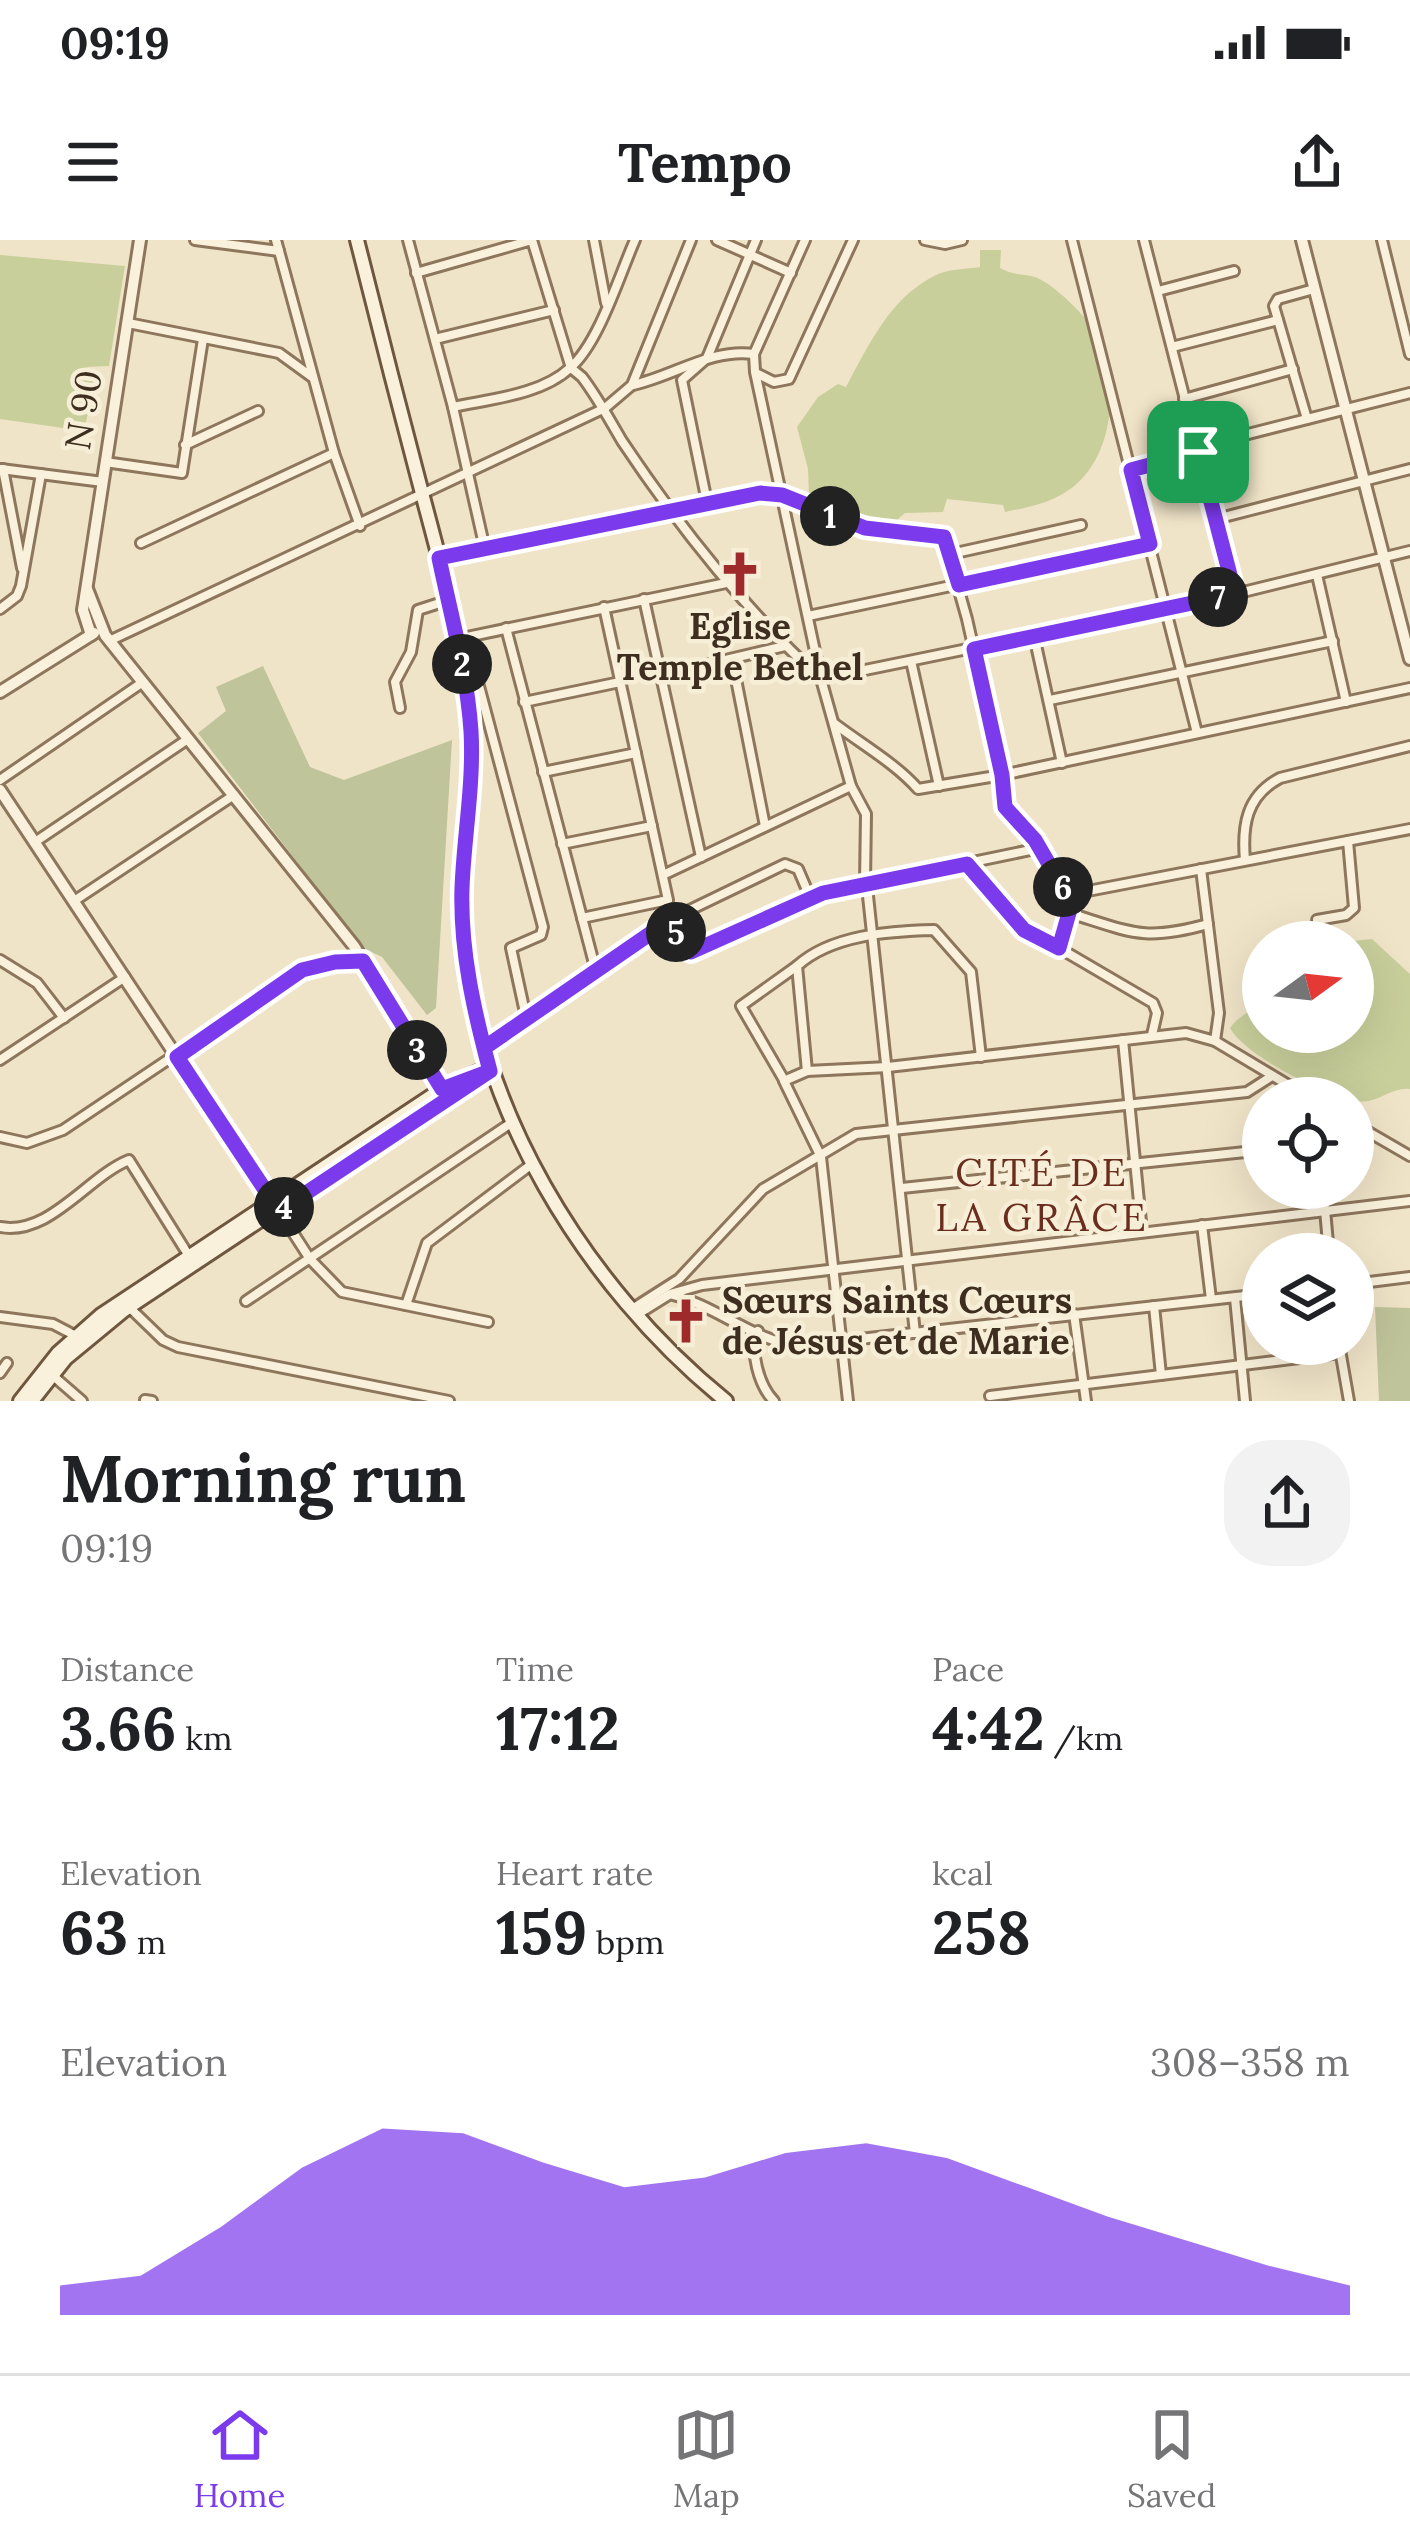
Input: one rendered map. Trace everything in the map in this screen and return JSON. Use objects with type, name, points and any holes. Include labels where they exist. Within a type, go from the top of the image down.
[{"type":"main road","points":[[357,240],[448,600],[462,638],[471,735],[462,918],[490,1071],[511,1123],[553,1201],[634,1312],[726,1401]]},
{"type":"main road","points":[[32,1401],[83,1342],[129,1307],[444,1093],[490,1071]]},
{"type":"main road","points":[[20,1401],[76,1336],[190,1258],[276,1207]]},
{"type":"street","name":"N 90","points":[[93,627],[87,589],[140,240]]},
{"type":"street","points":[[195,240],[279,251]]},
{"type":"street","points":[[276,240],[334,453],[360,526]]},
{"type":"street","points":[[408,240],[485,549]]},
{"type":"street","points":[[416,273],[532,240],[571,368],[605,409],[672,509],[785,646],[821,679]]},
{"type":"street","points":[[594,240],[606,303]]},
{"type":"street","points":[[453,407],[532,388],[571,368],[584,351],[635,240]]},
{"type":"street","points":[[632,386],[691,240]]},
{"type":"street","points":[[717,240],[791,272]]},
{"type":"street","points":[[707,502],[682,388],[686,374],[707,358],[756,240]]},
{"type":"street","points":[[805,240],[754,354],[755,372],[821,679],[851,786],[866,814],[866,882]]},
{"type":"street","points":[[755,372],[774,382],[789,379],[853,240]]},
{"type":"street","points":[[925,240],[945,244],[962,240]]},
{"type":"street","points":[[1072,240],[1197,733]]},
{"type":"street","points":[[1144,240],[1235,594]]},
{"type":"street","points":[[1302,240],[1410,659]]},
{"type":"street","points":[[1382,240],[1410,354]]},
{"type":"street","points":[[1157,291],[1234,271]]},
{"type":"street","points":[[1394,286],[1410,282]]},
{"type":"street","points":[[1307,419],[1274,306],[1278,299],[1314,289]]},
{"type":"street","points":[[435,339],[554,310]]},
{"type":"street","points":[[1172,347],[1278,320]]},
{"type":"street","points":[[126,323],[279,353],[313,377]]},
{"type":"street","points":[[105,462],[182,473],[203,339]]},
{"type":"street","points":[[279,353],[303,343]]},
{"type":"street","points":[[109,641],[605,409],[632,386],[707,358],[731,352],[754,354]]},
{"type":"street","points":[[1184,399],[1293,369]]},
{"type":"street","points":[[1131,470],[1410,393]]},
{"type":"street","points":[[185,445],[258,411]]},
{"type":"street","points":[[140,542],[334,453]]},
{"type":"street","points":[[24,575],[2,469],[103,482]]},
{"type":"street","points":[[1216,518],[1410,469]]},
{"type":"street","points":[[0,609],[17,596],[24,575],[41,474]]},
{"type":"street","points":[[439,558],[746,494],[782,495],[865,528],[944,537],[974,649],[1008,813],[1040,848],[1067,895],[1069,913],[1059,948]]},
{"type":"street","points":[[951,554],[1081,525]]},
{"type":"street","points":[[808,616],[1150,544]]},
{"type":"street","points":[[821,679],[1235,594],[1410,551]]},
{"type":"street","points":[[1317,575],[1346,702]]},
{"type":"street","points":[[526,1017],[511,948],[541,935],[543,927],[462,638],[731,582]]},
{"type":"street","points":[[644,599],[701,857]]},
{"type":"street","points":[[400,707],[395,682],[412,652],[418,610],[448,600]]},
{"type":"street","points":[[604,607],[671,919],[691,952],[810,897],[1040,848]]},
{"type":"street","points":[[0,692],[93,627],[109,641],[363,961],[444,1093]]},
{"type":"street","points":[[506,628],[596,971]]},
{"type":"street","points":[[1034,636],[1062,763]]},
{"type":"street","points":[[1050,700],[1333,641]]},
{"type":"street","points":[[662,676],[785,646]]},
{"type":"street","points":[[732,659],[765,826]]},
{"type":"street","points":[[911,662],[939,786]]},
{"type":"street","points":[[0,780],[142,682]]},
{"type":"street","points":[[524,702],[620,682]]},
{"type":"street","points":[[834,723],[904,772],[915,788],[1062,763],[1410,688]]},
{"type":"street","points":[[35,842],[189,739]]},
{"type":"street","points":[[1245,860],[1245,817],[1274,780],[1410,746]]},
{"type":"street","points":[[543,772],[636,753]]},
{"type":"street","points":[[662,875],[851,786]]},
{"type":"street","points":[[0,790],[310,1258],[342,1292],[488,1322]]},
{"type":"street","points":[[74,901],[235,794]]},
{"type":"street","points":[[562,844],[652,826]]},
{"type":"street","points":[[1067,895],[1410,829]]},
{"type":"street","points":[[1316,920],[1346,915],[1354,908],[1348,841]]},
{"type":"street","points":[[484,1048],[671,919],[789,863],[798,869],[810,897]]},
{"type":"street","points":[[967,864],[1024,930],[1153,1003],[1157,1013],[1152,1035]]},
{"type":"street","points":[[1201,869],[1219,1013],[1215,1041]]},
{"type":"street","points":[[868,896],[915,1333]]},
{"type":"street","points":[[582,918],[668,900]]},
{"type":"street","points":[[1069,913],[1141,935],[1166,935],[1208,923]]},
{"type":"street","points":[[848,1401],[821,1156],[742,1006],[820,948],[931,929],[942,935],[970,972],[981,1058]]},
{"type":"street","points":[[0,960],[37,983],[64,1018]]},
{"type":"street","points":[[0,1138],[27,1143],[52,1136],[302,970],[363,961]]},
{"type":"street","points":[[797,967],[807,1071]]},
{"type":"street","points":[[0,1060],[125,977]]},
{"type":"street","points":[[634,1312],[679,1279],[763,1189],[856,1134],[1247,1092],[1272,1076],[1215,1041],[1186,1034],[981,1058],[807,1071],[784,1081]]},
{"type":"street","points":[[1123,1040],[1142,1232]]},
{"type":"street","points":[[246,1301],[511,1123]]},
{"type":"street","points":[[1374,1135],[1410,1156]]},
{"type":"street","points":[[902,1188],[1242,1152]]},
{"type":"street","points":[[0,1227],[17,1229],[38,1221],[128,1160],[190,1258]]},
{"type":"street","points":[[406,1305],[427,1243],[532,1164]]},
{"type":"street","points":[[666,1291],[1410,1201]]},
{"type":"street","points":[[1325,1211],[1327,1233]]},
{"type":"street","points":[[1202,1225],[1210,1300]]},
{"type":"street","points":[[1374,1281],[1410,1277]]},
{"type":"street","points":[[679,1279],[694,1286]]},
{"type":"street","points":[[666,1291],[700,1301],[788,1345],[840,1344],[1242,1297]]},
{"type":"street","points":[[1235,1298],[1245,1401]]},
{"type":"street","points":[[1154,1306],[1161,1376]]},
{"type":"street","points":[[129,1307],[163,1340],[178,1347],[449,1401]]},
{"type":"street","points":[[1074,1314],[1086,1401]]},
{"type":"street","points":[[0,1317],[52,1324],[76,1336]]},
{"type":"street","points":[[758,1331],[753,1341],[760,1381],[775,1401]]},
{"type":"street","points":[[0,1373],[7,1363]]},
{"type":"street","points":[[991,1396],[1248,1365]]},
{"type":"street","points":[[1343,1365],[1349,1401]]},
{"type":"street","points":[[51,1374],[82,1401]]},
{"type":"green space","points":[[980,250],[1001,250],[1000,268],[1035,277],[1055,289],[1097,336],[1105,358],[1110,405],[1100,451],[1088,471],[1057,497],[1005,512],[1003,505],[947,499],[943,512],[905,513],[896,521],[851,512],[809,496],[808,469],[797,427],[818,397],[838,384],[846,387],[882,324],[905,297],[939,274],[980,267]]},
{"type":"green space","points":[[0,255],[125,266],[109,366],[86,367],[97,371],[84,431],[0,419]]},
{"type":"green space","points":[[263,666],[310,767],[344,780],[452,740],[436,1008],[427,1015],[382,957],[363,948],[198,733],[226,711],[216,687]]},
{"type":"green space","points":[[1374,941],[1410,974],[1410,1089],[1374,1099],[1374,1077],[1296,1077],[1256,1053],[1374,1053]]},
{"type":"green space","points":[[1242,1016],[1242,1042],[1230,1028]]},
{"type":"green space","points":[[1375,1307],[1410,1308],[1410,1401],[1379,1401]]},
{"type":"place","name":"Eglise Temple Bethel","points":[[740,574]]},
{"type":"place","name":"Sœurs Saints Cœurs de Jésus et de Marie","points":[[686,1321]]},
{"type":"district","name":"CITÉ DE LA GRÂCE","points":[[1042,1194]]},
{"type":"route","points":[[1198,452],[1131,470],[1150,544],[959,585],[944,537],[865,528],[782,495],[760,493],[439,558],[468,699],[471,772],[462,918],[473,1000],[484,1048],[490,1071],[442,1089],[363,961],[302,970],[177,1057],[279,1211],[446,1096],[482,1077],[490,1071],[485,1052],[484,1048],[670,920],[691,952],[806,898],[967,864],[1024,930],[1059,948],[1070,905],[1035,840],[1005,807],[974,649],[1235,594],[1198,452]]}]
